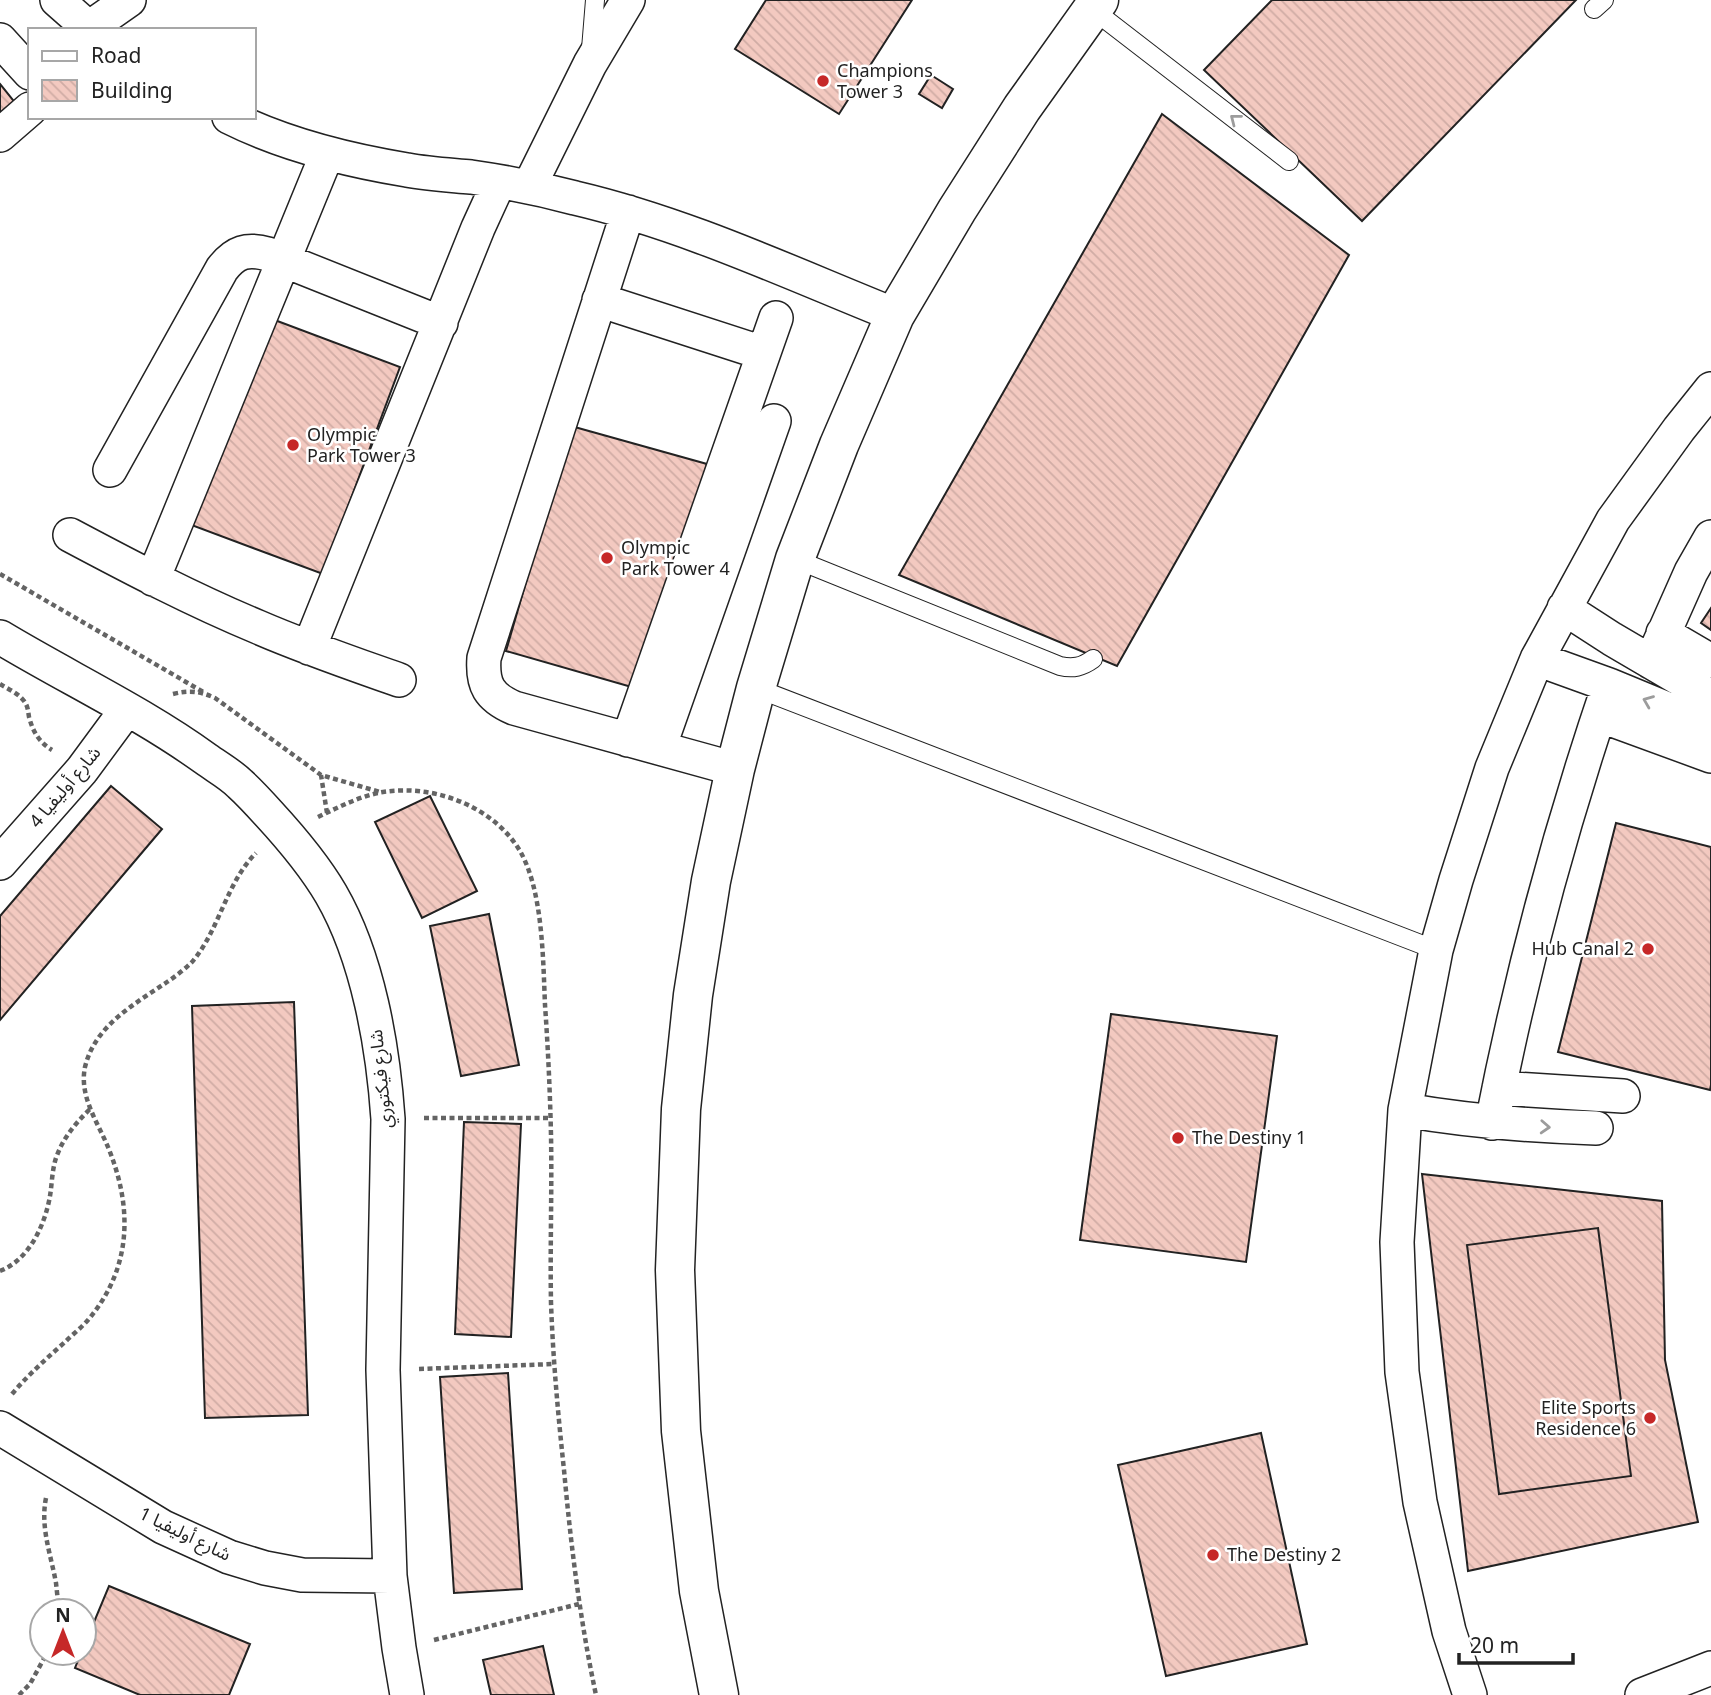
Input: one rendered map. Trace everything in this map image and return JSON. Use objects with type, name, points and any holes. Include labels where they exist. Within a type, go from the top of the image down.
[{"type":"main road","points":[[719,1695],[699,1591],[681,1431],[674,1270],[681,1109],[693,995],[710,881],[756,688],[795,559],[839,444],[895,315],[993,153],[1096,4]]},
{"type":"street","points":[[57,0],[89,28]]},
{"type":"street","points":[[91,28],[129,0]]},
{"type":"street","points":[[309,648],[478,228],[514,185],[628,0]]},
{"type":"street","points":[[0,40],[28,71]]},
{"type":"street","points":[[0,135],[28,111]]},
{"type":"street","points":[[234,119],[279,139],[327,154],[410,171],[514,185],[628,212],[714,242],[895,315]]},
{"type":"street","points":[[153,579],[327,154]]},
{"type":"street","points":[[628,212],[484,658],[483,674],[489,690],[499,701],[514,708],[735,769]]},
{"type":"street","points":[[110,470],[222,269],[230,259],[242,252],[254,250],[441,323]]},
{"type":"street","points":[[599,300],[763,354]]},
{"type":"street","points":[[644,744],[776,318]]},
{"type":"street","points":[[1470,1695],[1449,1630],[1420,1502],[1402,1372],[1397,1242],[1405,1110],[1436,950],[1456,880],[1492,768],[1538,659],[1613,520],[1711,389]]},
{"type":"street","points":[[644,744],[774,421]]},
{"type":"street","points":[[70,535],[225,613],[309,648],[399,680]]},
{"type":"street","points":[[1657,647],[1691,572],[1711,537]]},
{"type":"street","points":[[1564,608],[1657,647],[1711,661]]},
{"type":"street","name":"شارع فيكتوري","points":[[0,637],[137,715],[240,783],[306,857],[331,894],[348,928],[366,982],[382,1052],[388,1119],[383,1370],[390,1577],[407,1695]]},
{"type":"street","points":[[1657,647],[1711,697]]},
{"type":"street","points":[[1538,659],[1604,700],[1711,756]]},
{"type":"street","points":[[1604,700],[1711,727]]},
{"type":"street","points":[[1492,1123],[1519,994],[1543,901],[1569,808],[1604,700]]},
{"type":"street","name":"شارع أوليفيا 4","points":[[0,863],[82,770],[137,715]]},
{"type":"street","points":[[1499,1088],[1623,1096]]},
{"type":"street","points":[[1405,1110],[1492,1123],[1596,1128]]},
{"type":"street","name":"شارع أوليفيا 1","points":[[0,1429],[163,1528],[229,1557],[302,1575],[390,1577]]},
{"type":"street","points":[[1642,1695],[1711,1668]]},
{"type":"lane","points":[[590,64],[595,0]]},
{"type":"lane","points":[[1096,4],[1289,161]]},
{"type":"lane","points":[[795,559],[1060,666],[1077,668],[1093,659]]},
{"type":"lane","points":[[756,688],[1436,950]]},
{"type":"path","points":[[0,574],[215,698],[321,775],[381,793]]},
{"type":"path","points":[[0,684],[24,701],[33,731],[42,744],[82,770]]},
{"type":"path","points":[[137,715],[174,694],[192,691],[205,693]]},
{"type":"path","points":[[321,775],[327,813]]},
{"type":"path","points":[[0,1271],[16,1263],[24,1255],[43,1222],[55,1161],[63,1141],[90,1109]]},
{"type":"path","points":[[388,1119],[550,1118]]},
{"type":"path","points":[[383,1370],[554,1364]]},
{"type":"path","points":[[57,1597],[44,1521],[45,1501],[60,1465]]},
{"type":"path","points":[[399,1648],[579,1604]]},
{"type":"path","points":[[19,1695],[30,1684],[39,1667]]},
{"type":"building","name":"Champions Tower 3","points":[[766,0],[912,0],[839,114],[735,49]]},
{"type":"building","points":[[1272,0],[1576,0],[1362,221],[1204,70]]},
{"type":"building","points":[[931,75],[953,89],[942,108],[919,94]]},
{"type":"building","points":[[0,84],[17,105],[0,119]]},
{"type":"building","points":[[1162,114],[1349,255],[1117,666],[899,575]]},
{"type":"building","name":"Olympic Park Tower 3","points":[[264,316],[400,367],[323,574],[186,523]]},
{"type":"building","name":"Olympic Park Tower 4","points":[[571,426],[707,464],[642,690],[506,651]]},
{"type":"building","points":[[1711,608],[1711,630],[1701,623]]},
{"type":"building","points":[[111,786],[162,829],[0,1020],[0,916]]},
{"type":"building","points":[[430,796],[477,891],[422,918],[375,822]]},
{"type":"building","name":"Hub Canal 2","points":[[1616,823],[1711,847],[1710,1090],[1558,1052]]},
{"type":"building","points":[[489,914],[519,1065],[461,1076],[430,926]]},
{"type":"building","points":[[294,1002],[308,1415],[205,1418],[192,1006]]},
{"type":"building","name":"The Destiny 1","points":[[1111,1014],[1277,1036],[1246,1262],[1080,1240]]},
{"type":"building","points":[[464,1122],[521,1124],[511,1337],[455,1334]]},
{"type":"building","name":"Elite Sports Residence 6","points":[[1422,1174],[1662,1201],[1665,1360],[1698,1522],[1468,1571]],"holes":[[[1598,1228],[1631,1476],[1499,1494],[1467,1245]]]},
{"type":"building","points":[[1598,1228],[1631,1476],[1499,1494],[1467,1245]]},
{"type":"building","points":[[508,1373],[522,1589],[454,1593],[440,1377]]},
{"type":"building","name":"The Destiny 2","points":[[1261,1433],[1307,1644],[1166,1676],[1118,1465]]},
{"type":"building","points":[[109,1586],[250,1644],[229,1695],[140,1695],[75,1668],[98,1667],[98,1612]]},
{"type":"building","points":[[543,1646],[554,1695],[491,1695],[483,1660]]},
{"type":"place","name":"Champions Tower 3","points":[[823,81]]},
{"type":"place","name":"Olympic Park Tower 3","points":[[293,445]]},
{"type":"place","name":"Olympic Park Tower 4","points":[[607,558]]},
{"type":"place","name":"Hub Canal 2","points":[[1648,949]]},
{"type":"place","name":"The Destiny 1","points":[[1178,1138]]},
{"type":"place","name":"Elite Sports Residence 6","points":[[1650,1418]]},
{"type":"place","name":"The Destiny 2","points":[[1213,1555]]}]
